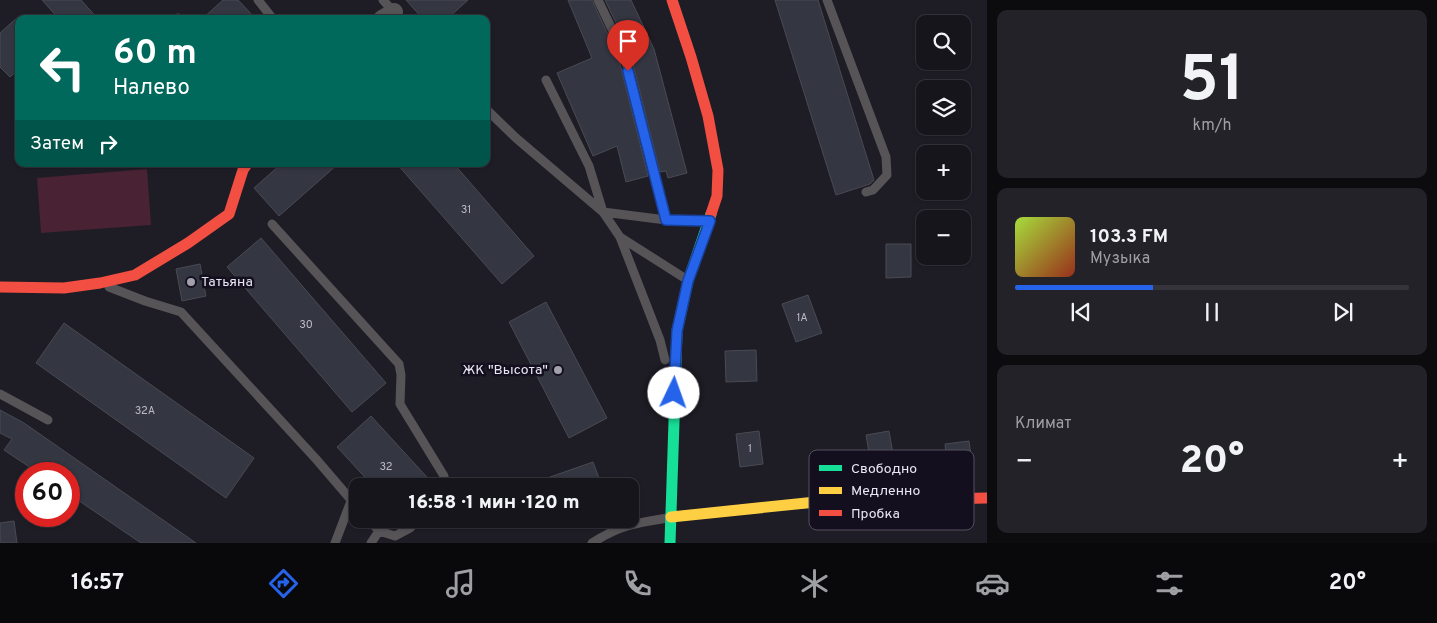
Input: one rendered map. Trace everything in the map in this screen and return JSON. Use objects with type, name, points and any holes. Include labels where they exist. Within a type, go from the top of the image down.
[{"type":"street","points":[[670,543],[677,331],[688,281],[718,196],[718,170],[708,116],[672,0]]},
{"type":"street","points":[[0,287],[64,288],[135,276],[188,243],[229,214],[244,167]]},
{"type":"street","points":[[974,498],[987,498]]},
{"type":"street","points":[[671,518],[809,503]]},
{"type":"lane","points":[[258,0],[271,15]]},
{"type":"lane","points":[[598,0],[624,54],[666,220]]},
{"type":"lane","points":[[827,0],[886,158],[887,176],[873,190],[866,192]]},
{"type":"lane","points":[[546,80],[589,166],[603,212]]},
{"type":"lane","points":[[490,113],[516,138],[603,212],[620,237],[660,340],[674,393]]},
{"type":"lane","points":[[603,212],[666,220],[710,221]]},
{"type":"lane","points":[[272,224],[399,364],[401,376],[400,404],[444,478]]},
{"type":"lane","points":[[620,237],[688,281]]},
{"type":"lane","points":[[100,283],[145,301],[181,312],[316,459],[349,499]]},
{"type":"lane","points":[[0,394],[48,420]]},
{"type":"lane","points":[[335,543],[349,515]]},
{"type":"lane","points":[[592,543],[608,533],[631,524],[671,518]]},
{"type":"lane","points":[[376,528],[379,531],[395,536],[410,528]]},
{"type":"lane","points":[[371,543],[379,531]]},
{"type":"shaded area","points":[[147,169],[151,225],[41,233],[37,178]]},
{"type":"building","points":[[42,0],[81,0],[94,15],[55,15]]},
{"type":"building","points":[[223,0],[238,0],[252,15],[206,15]]},
{"type":"building","points":[[406,0],[468,0],[451,15],[419,15]]},
{"type":"building","points":[[568,0],[592,0],[618,56],[648,176],[626,182],[617,146],[593,156],[557,73],[592,58]]},
{"type":"building","points":[[605,0],[631,0],[654,49],[687,173],[668,178],[666,171],[660,172],[630,52]]},
{"type":"building","points":[[775,0],[818,0],[874,180],[870,184],[836,195]]},
{"type":"building","points":[[15,20],[15,73],[10,77],[0,67],[0,33]]},
{"type":"building","points":[[278,167],[335,167],[279,216],[254,188]]},
{"type":"building","points":[[400,167],[457,167],[534,256],[502,284]]},
{"type":"building","points":[[261,238],[386,383],[352,412],[227,267]]},
{"type":"building","points":[[886,244],[911,244],[911,277],[886,278]]},
{"type":"building","name":"Татьяна","points":[[200,264],[206,296],[182,301],[176,269]]},
{"type":"building","points":[[808,295],[822,333],[796,342],[782,304]]},
{"type":"building","name":"ЖК \"Высота\"","points":[[546,302],[607,418],[569,438],[509,322]]},
{"type":"building","points":[[64,323],[254,458],[226,498],[36,363]]},
{"type":"building","points":[[756,350],[757,381],[726,382],[725,351]]},
{"type":"building","points":[[0,410],[24,423],[80,462],[22,462],[4,450],[12,439],[0,433]]},
{"type":"building","points":[[371,416],[428,478],[366,478],[337,447]]},
{"type":"building","points":[[759,431],[763,464],[740,467],[736,434]]},
{"type":"building","points":[[889,431],[892,450],[869,450],[866,435]]},
{"type":"building","points":[[969,441],[970,450],[946,450],[945,444]]},
{"type":"building","points":[[80,462],[196,543],[141,543],[80,501]]},
{"type":"building","points":[[593,462],[599,478],[547,478]]},
{"type":"building","points":[[14,521],[17,543],[0,543],[0,523]]},
{"type":"traffic: fast","points":[[670,543],[677,331],[688,281],[711,214]]},
{"type":"traffic: slow","points":[[671,517],[809,503]]},
{"type":"traffic: jam","points":[[672,0],[708,116],[718,170],[717,196],[711,214]]},
{"type":"traffic: jam","points":[[0,287],[64,288],[100,283],[135,275],[188,243],[229,214],[245,167]]},
{"type":"traffic: jam","points":[[974,498],[987,498]]},
{"type":"place","name":"Татьяна","points":[[191,282]]},
{"type":"place","name":"ЖК \"Высота\"","points":[[558,370]]},
{"type":"route","points":[[628,71],[666,220],[710,221],[688,281],[677,331],[674,393]]}]
